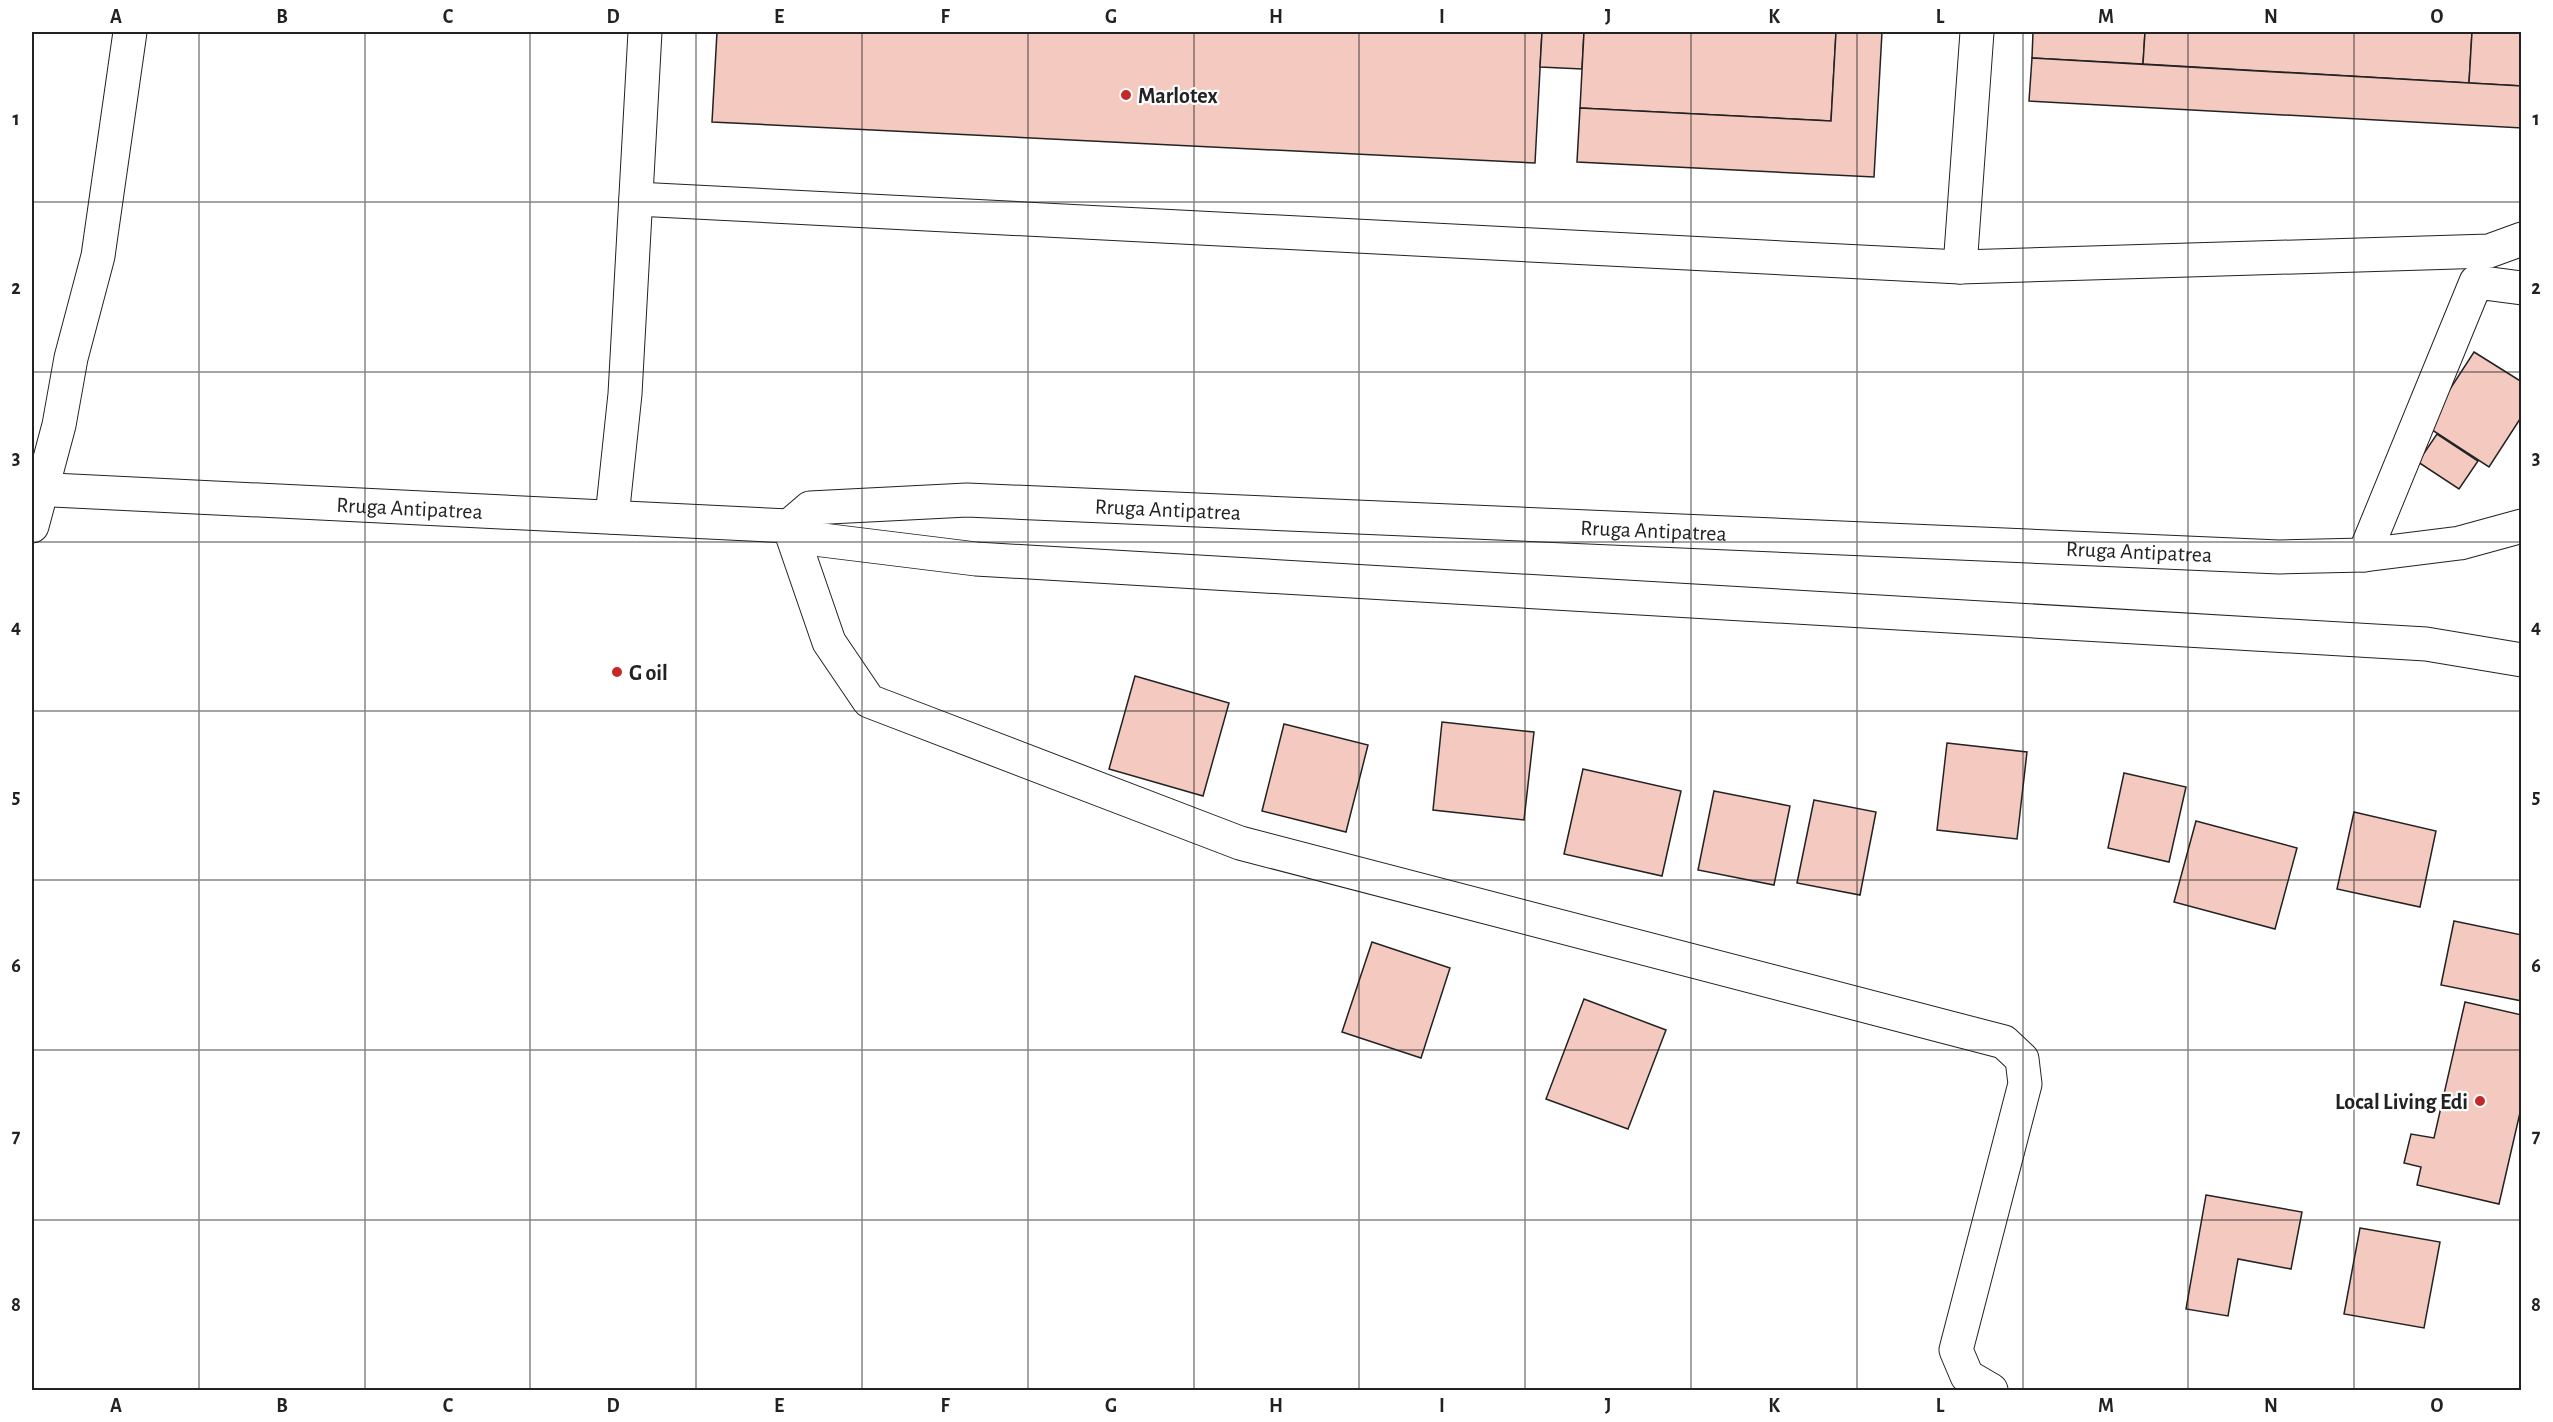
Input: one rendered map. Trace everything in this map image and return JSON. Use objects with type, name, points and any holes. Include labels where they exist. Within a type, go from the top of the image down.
[{"type":"main road","points":[[32,526],[36,490],[59,425],[71,358],[98,256],[130,32]]},
{"type":"main road","points":[[612,516],[625,394],[645,32]]},
{"type":"main road","points":[[1960,267],[1977,32]]},
{"type":"main road","points":[[636,200],[1960,267],[2489,251],[2522,239]]},
{"type":"main road","points":[[2364,555],[2476,282],[2522,288]]},
{"type":"main road","name":"Rruga Antipatrea","points":[[36,490],[789,526],[806,538],[976,559],[2426,644],[2522,660]]},
{"type":"main road","name":"Rruga Antipatrea","points":[[789,526],[810,508],[967,500],[2267,557],[2364,555],[2460,543],[2522,526]]},
{"type":"main road","points":[[789,526],[829,642],[869,701],[1240,843],[2004,1042],[2022,1059],[2025,1084],[1956,1350],[1967,1376],[1991,1390]]},
{"type":"building","name":"Marlotex","points":[[717,32],[1542,32],[1535,163],[712,122]]},
{"type":"building","points":[[1542,32],[1584,32],[1582,69],[1540,67]]},
{"type":"building","points":[[1584,32],[1836,32],[1831,121],[1580,108]]},
{"type":"building","points":[[1836,32],[1882,32],[1874,177],[1577,162],[1580,108],[1831,121]]},
{"type":"building","points":[[2033,32],[2145,32],[2143,64],[2032,58]]},
{"type":"building","points":[[2145,32],[2472,32],[2469,83],[2143,64]]},
{"type":"building","points":[[2472,32],[2522,32],[2522,86],[2469,83]]},
{"type":"building","points":[[2032,58],[2522,86],[2522,128],[2029,101]]},
{"type":"building","points":[[2474,352],[2522,382],[2522,416],[2489,467],[2426,426]]},
{"type":"building","points":[[2437,434],[2478,461],[2459,489],[2418,462]]},
{"type":"building","points":[[1135,676],[1229,703],[1203,796],[1109,769]]},
{"type":"building","points":[[1442,722],[1534,732],[1524,820],[1433,810]]},
{"type":"building","points":[[1284,724],[1368,745],[1346,832],[1262,811]]},
{"type":"building","points":[[1947,743],[2027,752],[2017,839],[1937,830]]},
{"type":"building","points":[[1583,769],[1681,791],[1662,876],[1564,854]]},
{"type":"building","points":[[2124,773],[2186,787],[2169,862],[2108,848]]},
{"type":"building","points":[[1714,791],[1790,806],[1774,885],[1698,870]]},
{"type":"building","points":[[1814,800],[1876,812],[1860,895],[1797,883]]},
{"type":"building","points":[[2354,812],[2436,831],[2420,907],[2337,889]]},
{"type":"building","points":[[2196,821],[2297,848],[2275,929],[2174,902]]},
{"type":"building","points":[[2454,921],[2522,935],[2522,1001],[2441,985]]},
{"type":"building","points":[[1372,942],[1450,968],[1421,1058],[1342,1032]]},
{"type":"building","points":[[1584,999],[1666,1030],[1628,1129],[1546,1099]]},
{"type":"building","points":[[2465,1002],[2522,1015],[2522,1104],[2499,1204],[2417,1185],[2421,1167],[2404,1163],[2411,1134],[2434,1138]]},
{"type":"building","points":[[2206,1195],[2302,1212],[2291,1269],[2238,1259],[2228,1316],[2186,1309]]},
{"type":"building","points":[[2360,1228],[2440,1242],[2424,1328],[2344,1314]]},
{"type":"place","name":"Marlotex","points":[[1126,95]]},
{"type":"place","name":"G oil","points":[[617,672]]},
{"type":"place","name":"Local Living Edi","points":[[2480,1101]]}]
